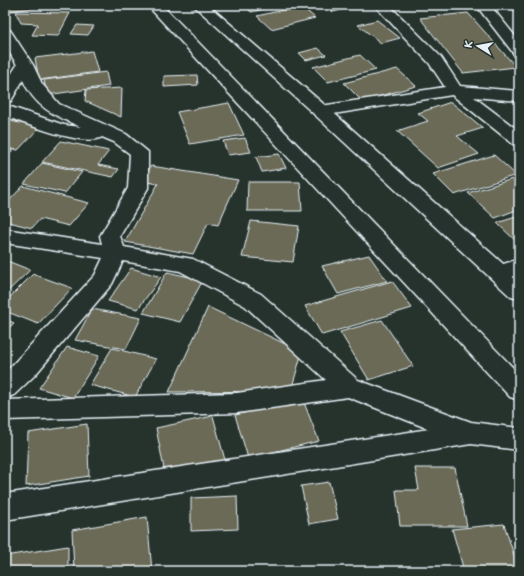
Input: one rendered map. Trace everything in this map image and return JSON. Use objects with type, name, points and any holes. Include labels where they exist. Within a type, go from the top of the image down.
[{"type":"street","points":[[154,5],[519,390]]},
{"type":"street","points":[[200,5],[321,111],[519,291]]},
{"type":"street","points":[[381,5],[435,60],[455,90],[519,140]]},
{"type":"street","points":[[483,5],[519,51]]},
{"type":"street","points":[[5,32],[25,65],[34,86],[53,108],[120,138],[139,152],[138,188],[110,236],[116,254],[104,279],[26,368],[5,388]]},
{"type":"street","points":[[5,98],[25,65]]},
{"type":"street","points":[[321,111],[455,90],[519,96]]},
{"type":"street","points":[[5,110],[61,130],[120,138]]},
{"type":"street","points":[[5,236],[186,264],[253,300],[349,387],[471,433],[519,439]]},
{"type":"street","points":[[499,274],[519,266]]},
{"type":"street","points":[[5,410],[237,404],[349,387]]},
{"type":"street","points":[[5,508],[471,433]]},
{"type":"building","points":[[5,5],[47,5],[47,6],[5,12]]},
{"type":"building","points":[[244,5],[283,5],[251,12]]},
{"type":"building","points":[[325,5],[361,5],[333,12]]},
{"type":"building","points":[[511,5],[519,5],[519,11],[515,11]]},
{"type":"building","points":[[301,6],[315,18],[271,29],[257,16]]},
{"type":"building","points":[[16,12],[70,13],[58,36],[32,35],[38,24],[21,23]]},
{"type":"building","points":[[468,13],[516,67],[463,73],[420,18]]},
{"type":"building","points":[[377,20],[400,38],[381,43],[358,25]]},
{"type":"building","points":[[77,25],[94,26],[88,35],[71,34]]},
{"type":"building","points":[[318,48],[326,55],[306,60],[299,53]]},
{"type":"building","points":[[92,51],[98,72],[39,80],[35,58]]},
{"type":"building","points":[[360,55],[376,70],[328,82],[313,67]]},
{"type":"building","points":[[397,69],[416,86],[362,101],[344,83]]},
{"type":"building","points":[[106,72],[109,86],[47,95],[44,80]]},
{"type":"building","points":[[197,75],[198,85],[164,87],[164,76]]},
{"type":"building","points":[[122,88],[121,117],[85,101],[86,90]]},
{"type":"building","points":[[451,102],[483,128],[457,136],[479,154],[438,168],[397,131],[428,121],[418,113]]},
{"type":"building","points":[[229,103],[244,135],[190,144],[177,112]]},
{"type":"building","points":[[5,120],[40,127],[18,150],[5,148]]},
{"type":"building","points":[[245,138],[251,152],[228,155],[223,141]]},
{"type":"building","points":[[61,141],[109,151],[98,165],[119,169],[113,177],[42,162]]},
{"type":"building","points":[[5,149],[13,150],[5,160]]},
{"type":"building","points":[[279,154],[286,168],[262,172],[256,157]]},
{"type":"building","points":[[494,155],[516,175],[454,195],[433,174]]},
{"type":"building","points":[[42,163],[82,172],[65,193],[24,184]]},
{"type":"building","points":[[151,166],[238,180],[218,225],[208,223],[193,254],[125,242],[158,184],[143,181]]},
{"type":"building","points":[[519,177],[519,209],[495,218],[468,193]]},
{"type":"building","points":[[248,182],[300,182],[302,211],[247,211]]},
{"type":"building","points":[[23,186],[89,203],[69,226],[40,219],[32,228],[5,221],[5,205]]},
{"type":"building","points":[[519,216],[519,244],[497,223]]},
{"type":"building","points":[[251,221],[299,226],[293,262],[242,257]]},
{"type":"building","points":[[369,255],[387,281],[338,294],[322,266]]},
{"type":"building","points":[[5,260],[30,270],[5,294]]},
{"type":"building","points":[[131,268],[161,277],[138,309],[108,301]]},
{"type":"building","points":[[167,272],[203,280],[180,322],[143,313]]},
{"type":"building","points":[[33,274],[72,288],[38,324],[5,311],[5,302]]},
{"type":"building","points":[[392,281],[412,308],[322,335],[305,306]]},
{"type":"building","points":[[208,307],[302,352],[291,391],[169,392]]},
{"type":"building","points":[[92,309],[141,318],[126,349],[75,340]]},
{"type":"building","points":[[5,319],[14,323],[5,332]]},
{"type":"building","points":[[382,320],[413,366],[369,380],[340,332]]},
{"type":"building","points":[[67,347],[99,356],[73,398],[39,388]]},
{"type":"building","points":[[112,348],[156,359],[135,397],[90,385]]},
{"type":"building","points":[[303,400],[319,441],[248,458],[235,415]]},
{"type":"building","points":[[213,416],[225,460],[165,474],[156,428]]},
{"type":"building","points":[[87,424],[89,476],[26,486],[28,433]]},
{"type":"building","points":[[415,468],[455,468],[467,526],[400,526],[396,490],[419,490]]},
{"type":"building","points":[[329,482],[338,519],[309,524],[301,486]]},
{"type":"building","points":[[237,496],[238,529],[191,531],[191,498]]},
{"type":"building","points":[[147,517],[152,571],[74,571],[72,530]]},
{"type":"building","points":[[504,524],[519,571],[464,571],[452,529]]},
{"type":"building","points":[[68,546],[68,571],[5,571],[5,556]]}]
